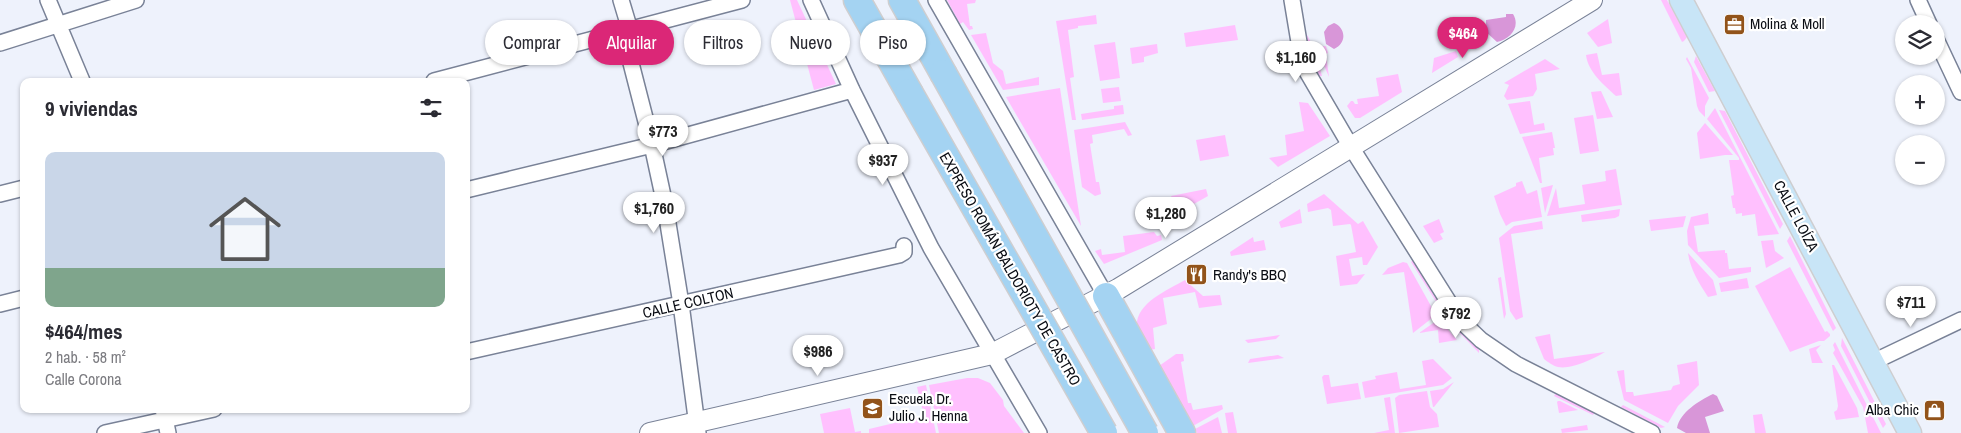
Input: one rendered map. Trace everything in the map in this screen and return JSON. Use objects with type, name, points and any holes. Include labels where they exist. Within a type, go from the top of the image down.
[{"type":"highway","name":"EXPRESO ROMÁN BALDORIOTY DE CASTRO","points":[[857,0],[1104,433]]},
{"type":"highway","points":[[902,0],[1145,433]]},
{"type":"highway","points":[[1106,296],[1182,433]]},
{"type":"main road","name":"CALLE LOÍZA","points":[[1681,0],[1910,433]]},
{"type":"street","points":[[48,0],[81,78]]},
{"type":"street","points":[[0,43],[59,26],[136,0]]},
{"type":"street","points":[[622,0],[625,20]]},
{"type":"street","points":[[668,20],[742,0]]},
{"type":"street","points":[[811,0],[852,90],[930,248],[1039,433]]},
{"type":"street","points":[[936,0],[1106,296]]},
{"type":"street","points":[[1292,0],[1300,48],[1306,70],[1351,147],[1460,320],[1470,332],[1516,364],[1652,433]]},
{"type":"street","points":[[650,433],[697,428],[992,354],[1106,296],[1592,0]]},
{"type":"street","points":[[1918,0],[1925,15]]},
{"type":"street","points":[[446,78],[588,41]]},
{"type":"street","points":[[1945,58],[1961,92]]},
{"type":"street","points":[[634,65],[665,206],[681,304],[697,428]]},
{"type":"street","points":[[470,189],[652,145],[852,90]]},
{"type":"street","points":[[0,194],[20,189]]},
{"type":"street","name":"CALLE COLTON","points":[[470,351],[899,255],[904,252],[904,246]]},
{"type":"street","points":[[0,304],[20,299]]},
{"type":"street","points":[[1873,362],[1961,320]]},
{"type":"street","points":[[105,433],[197,413]]},
{"type":"shaded area","points":[[790,0],[797,0],[806,20],[795,20]]},
{"type":"shaded area","points":[[947,0],[976,0],[975,3],[967,4],[970,26],[973,29],[969,30],[963,22],[960,24]]},
{"type":"shaded area","points":[[1661,0],[1667,0],[1687,37],[1684,41],[1682,42]]},
{"type":"shaded area","points":[[1506,14],[1513,14],[1516,23],[1515,28],[1510,35],[1497,42],[1486,32],[1486,20],[1506,17]]},
{"type":"shaded area","points":[[1096,15],[1097,24],[1078,26],[1078,28],[1068,30],[1074,77],[1070,78],[1076,120],[1072,120],[1056,21]]},
{"type":"shaded area","points":[[1608,19],[1612,43],[1598,47],[1587,33]]},
{"type":"shaded area","points":[[1334,23],[1341,28],[1343,39],[1334,49],[1326,44],[1324,32],[1328,26]]},
{"type":"shaded area","points":[[1235,25],[1238,40],[1186,47],[1184,33]]},
{"type":"shaded area","points":[[1305,31],[1314,48],[1322,76],[1319,76]]},
{"type":"shaded area","points":[[986,33],[993,63],[1003,71],[1006,84],[1039,77],[1039,85],[1003,90],[971,35]]},
{"type":"shaded area","points":[[1115,42],[1120,78],[1100,81],[1094,45]]},
{"type":"shaded area","points":[[1157,44],[1158,53],[1144,57],[1144,62],[1132,64],[1130,48]]},
{"type":"shaded area","points":[[1326,46],[1328,53],[1326,54],[1329,77],[1316,47]]},
{"type":"shaded area","points":[[1456,51],[1458,57],[1432,73],[1434,58]]},
{"type":"shaded area","points":[[1597,53],[1602,75],[1619,73],[1622,95],[1616,96],[1597,78],[1590,67],[1586,55]]},
{"type":"shaded area","points":[[1696,56],[1715,91],[1709,92],[1694,62]]},
{"type":"shaded area","points":[[1687,57],[1709,98],[1705,106],[1705,117],[1697,106],[1691,68],[1686,59]]},
{"type":"shaded area","points":[[1545,59],[1560,69],[1535,74],[1537,89],[1533,96],[1507,100],[1504,96],[1509,85],[1504,83]]},
{"type":"shaded area","points":[[807,65],[827,65],[836,84],[814,90]]},
{"type":"shaded area","points":[[1398,74],[1402,92],[1360,118],[1355,118],[1347,106],[1351,101],[1358,104],[1357,99],[1379,96],[1376,78]]},
{"type":"shaded area","points":[[1119,87],[1121,101],[1103,103],[1101,89]]},
{"type":"shaded area","points":[[1060,88],[1081,226],[1006,97]]},
{"type":"shaded area","points":[[1601,91],[1613,117],[1597,119],[1591,92]]},
{"type":"shaded area","points":[[1530,101],[1534,125],[1544,123],[1545,130],[1520,134],[1508,104]]},
{"type":"shaded area","points":[[1299,102],[1308,103],[1330,136],[1278,167],[1269,158],[1287,155],[1285,135],[1304,131]]},
{"type":"shaded area","points":[[1123,105],[1124,114],[1082,120],[1081,114],[1114,109],[1114,106]]},
{"type":"shaded area","points":[[1715,108],[1779,234],[1758,236],[1755,214],[1742,216],[1742,213],[1736,214],[1731,196],[1734,195],[1729,160],[1739,160],[1739,158],[1707,119]]},
{"type":"shaded area","points":[[1719,110],[1725,111],[1783,224],[1780,229]]},
{"type":"shaded area","points":[[1593,115],[1599,151],[1580,154],[1574,118]]},
{"type":"shaded area","points":[[1125,122],[1132,135],[1128,136],[1124,129],[1092,135],[1093,143],[1090,144],[1096,182],[1099,182],[1101,194],[1095,196],[1082,187],[1074,130]]},
{"type":"shaded area","points":[[1705,123],[1733,155],[1700,159],[1697,133]]},
{"type":"shaded area","points":[[1552,132],[1555,148],[1553,148],[1554,155],[1539,158],[1542,183],[1540,183],[1522,137]]},
{"type":"shaded area","points":[[1225,135],[1229,156],[1200,161],[1196,140]]},
{"type":"shaded area","points":[[1616,169],[1622,205],[1547,216],[1556,188],[1559,208],[1585,204],[1582,185],[1606,181],[1605,171]]},
{"type":"shaded area","points":[[1522,181],[1527,194],[1537,190],[1542,217],[1512,222],[1506,226],[1494,196],[1516,186],[1516,183]]},
{"type":"shaded area","points":[[1553,185],[1545,213],[1541,188]]},
{"type":"shaded area","points":[[1206,189],[1208,196],[1178,213],[1171,196]]},
{"type":"shaded area","points":[[1324,194],[1358,224],[1363,221],[1378,247],[1367,265],[1363,265],[1362,257],[1349,259],[1352,276],[1365,274],[1357,284],[1340,286],[1336,256],[1356,252],[1351,225],[1333,226],[1331,210],[1328,208],[1308,212],[1307,204]]},
{"type":"shaded area","points":[[1300,209],[1302,223],[1281,228],[1279,222]]},
{"type":"shaded area","points":[[1620,209],[1619,216],[1615,218],[1582,222],[1581,215]]},
{"type":"shaded area","points":[[1708,213],[1709,224],[1694,226],[1698,252],[1725,250],[1729,269],[1751,267],[1751,272],[1719,278],[1688,245],[1687,231],[1691,217]]},
{"type":"shaded area","points":[[1686,216],[1683,227],[1651,231],[1649,220]]},
{"type":"shaded area","points":[[1439,219],[1444,232],[1440,234],[1443,239],[1434,243],[1423,226]]},
{"type":"shaded area","points":[[1542,221],[1543,229],[1511,234],[1523,317],[1516,320],[1510,311],[1499,238],[1514,226]]},
{"type":"shaded area","points":[[1154,232],[1157,236],[1161,235],[1162,240],[1104,264],[1095,251],[1101,249],[1102,255],[1125,252],[1123,236]]},
{"type":"shaded area","points":[[1790,236],[1836,328],[1833,331],[1787,241]]},
{"type":"shaded area","points":[[1253,237],[1254,242],[1264,240],[1266,250],[1231,256],[1230,252]]},
{"type":"shaded area","points":[[1773,240],[1775,251],[1784,258],[1766,268],[1761,241]]},
{"type":"shaded area","points":[[1688,253],[1713,280],[1717,295],[1708,297],[1693,270]]},
{"type":"shaded area","points":[[1413,260],[1442,308],[1459,330],[1479,350],[1479,353],[1449,322],[1411,262]]},
{"type":"shaded area","points":[[1403,262],[1407,263],[1436,315],[1413,333],[1404,272],[1382,275],[1388,268]]},
{"type":"shaded area","points":[[1790,267],[1825,332],[1827,331],[1830,336],[1824,341],[1819,341],[1790,352],[1755,286]]},
{"type":"shaded area","points":[[1501,277],[1506,314],[1504,319],[1498,278]]},
{"type":"shaded area","points":[[1747,278],[1749,288],[1721,292],[1719,283]]},
{"type":"shaded area","points":[[1185,280],[1203,296],[1220,295],[1222,305],[1199,308],[1195,292],[1163,298],[1167,324],[1153,328],[1155,349],[1149,350],[1140,338],[1137,330],[1137,321],[1140,313],[1152,299]]},
{"type":"shaded area","points":[[1439,319],[1457,340],[1439,343],[1438,330],[1419,333]]},
{"type":"shaded area","points":[[1550,334],[1554,359],[1605,352],[1569,367],[1556,366],[1544,359],[1535,337]]},
{"type":"shaded area","points":[[1280,335],[1276,339],[1248,343],[1245,340]]},
{"type":"shaded area","points":[[1842,338],[1886,424],[1883,428],[1841,346]]},
{"type":"shaded area","points":[[1835,342],[1881,433],[1868,433],[1863,407],[1833,353]]},
{"type":"shaded area","points":[[1821,345],[1816,350],[1823,363],[1812,363],[1809,349]]},
{"type":"shaded area","points":[[1176,354],[1183,354],[1184,361],[1181,362],[1188,403],[1191,403],[1193,410],[1222,405],[1223,409],[1193,426],[1159,366]]},
{"type":"shaded area","points":[[1278,355],[1284,358],[1248,363],[1250,359]]},
{"type":"shaded area","points":[[1433,359],[1452,378],[1443,385],[1365,398],[1362,382],[1376,379],[1375,376],[1397,372],[1400,389],[1426,385],[1422,361]]},
{"type":"shaded area","points":[[1697,361],[1699,385],[1678,406],[1668,423],[1624,400],[1617,371],[1624,370],[1626,392],[1633,392],[1634,396],[1671,390],[1673,386],[1680,384],[1677,365]]},
{"type":"shaded area","points":[[1832,365],[1834,365],[1857,408],[1859,417],[1836,420],[1834,412],[1838,406]]},
{"type":"shaded area","points":[[1329,375],[1331,387],[1358,383],[1361,399],[1327,404],[1322,377]]},
{"type":"shaded area","points":[[967,378],[978,378],[990,383],[1024,433],[939,433],[929,385]]},
{"type":"shaded area","points":[[1454,382],[1433,407],[1430,391],[1443,389]]},
{"type":"shaded area","points":[[926,385],[936,433],[869,433],[869,429],[924,416],[917,387]]},
{"type":"shaded area","points":[[1427,391],[1430,407],[1437,414],[1439,427],[1399,433],[1395,398],[1399,395]]},
{"type":"shaded area","points":[[1556,393],[1594,413],[1593,415],[1554,396]]},
{"type":"shaded area","points":[[1713,394],[1717,396],[1724,411],[1705,417],[1710,433],[1686,433],[1677,428],[1686,412]]},
{"type":"shaded area","points":[[1390,397],[1395,433],[1374,433],[1389,430],[1384,398]]},
{"type":"shaded area","points":[[1558,401],[1560,401],[1578,410],[1559,413]]},
{"type":"shaded area","points":[[1623,405],[1665,427],[1661,428],[1621,407]]},
{"type":"shaded area","points":[[850,408],[855,432],[861,431],[861,433],[824,433],[820,414]]},
{"type":"shaded area","points":[[1233,412],[1237,433],[1228,433],[1225,413]]},
{"type":"shaded area","points":[[1762,414],[1766,433],[1755,433],[1753,415]]},
{"type":"shaded area","points":[[1218,417],[1222,433],[1197,433],[1195,429]]},
{"type":"shaded area","points":[[1587,425],[1588,430],[1562,433],[1561,429]]},
{"type":"place","name":"Molina & Moll","points":[[1734,24]]},
{"type":"place","name":"Randy's BBQ","points":[[1197,275]]},
{"type":"place","name":"Escuela Dr. Julio J. Henna","points":[[873,408]]},
{"type":"place","name":"Alba Chic","points":[[1935,410]]}]
